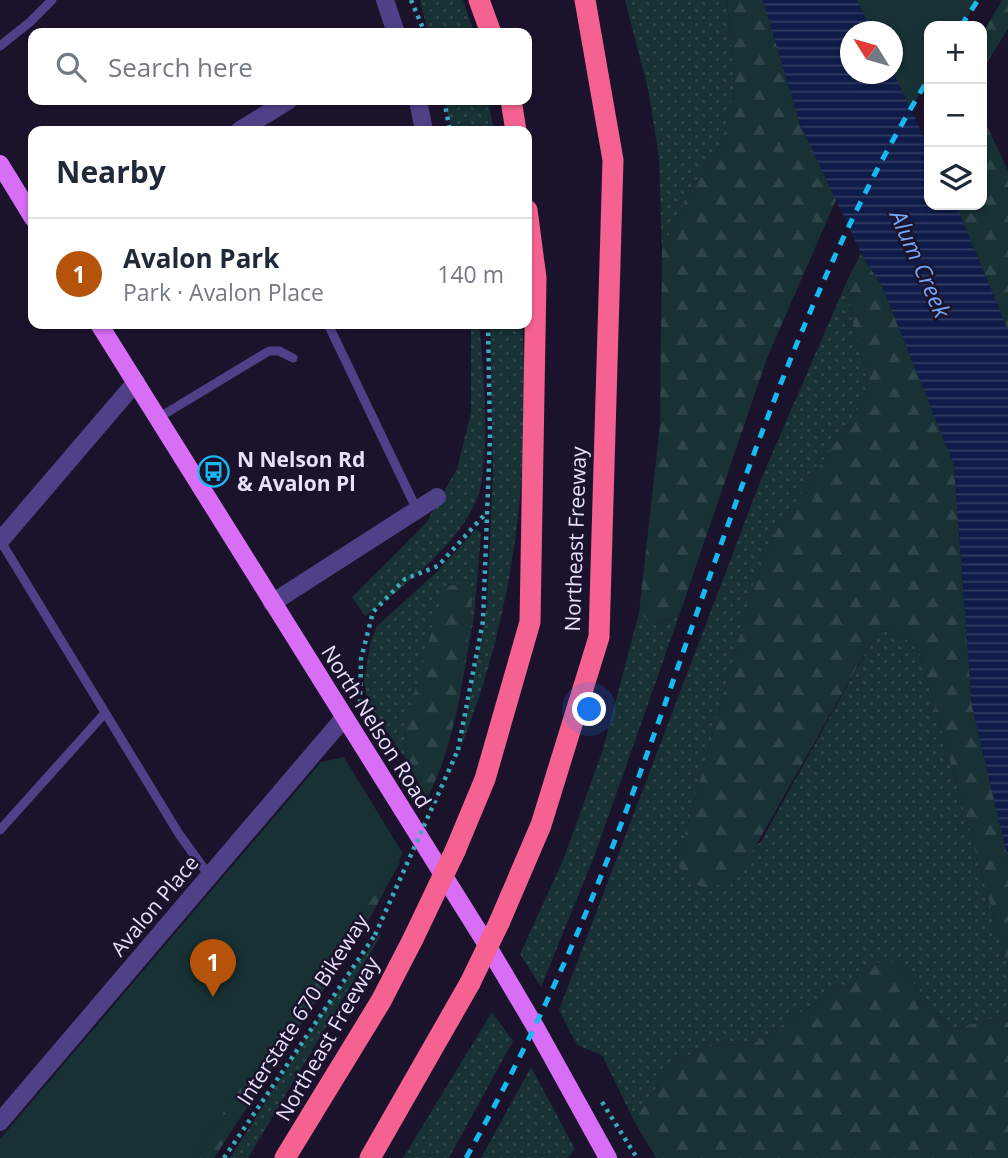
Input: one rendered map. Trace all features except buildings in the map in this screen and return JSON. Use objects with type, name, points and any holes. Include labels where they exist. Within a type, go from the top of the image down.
[{"type":"highway","points":[[479,0],[489,28]]},
{"type":"highway","name":"Northeast Freeway","points":[[370,1158],[470,983],[499,923],[541,825],[599,636],[613,160],[585,0]]},
{"type":"highway","points":[[512,105],[515,126]]},
{"type":"highway","name":"Northeast Freeway","points":[[285,1158],[318,1108],[413,939],[455,851],[485,779],[530,622],[536,278],[532,248]]},
{"type":"main road","points":[[0,164],[28,210]]},
{"type":"main road","name":"North Nelson Road","points":[[102,329],[522,1004],[608,1158]]},
{"type":"street","points":[[385,0],[394,28]]},
{"type":"street","points":[[247,126],[281,105]]},
{"type":"street","points":[[419,105],[423,126]]},
{"type":"street","points":[[0,541],[136,382]]},
{"type":"street","points":[[272,603],[437,497]]},
{"type":"street","name":"Avalon Place","points":[[0,1122],[343,719]]},
{"type":"lane","points":[[0,46],[52,0]]},
{"type":"lane","points":[[330,329],[417,510]]},
{"type":"lane","points":[[158,418],[270,351],[279,351],[293,358]]},
{"type":"lane","points":[[0,541],[179,834],[210,877]]},
{"type":"lane","points":[[0,830],[105,713]]},
{"type":"path","points":[[411,0],[423,28]]},
{"type":"path","points":[[445,105],[449,126]]},
{"type":"path","name":"Interstate 670 Bikeway","points":[[224,1158],[375,935],[458,750],[484,621],[488,329]]},
{"type":"green space","points":[[420,0],[463,0],[472,28],[427,28]]},
{"type":"green space","points":[[625,0],[727,0],[735,86],[722,143],[689,192],[662,250],[659,157],[648,89]]},
{"type":"green space","points":[[727,0],[763,0],[800,124],[836,200],[767,358],[679,616],[654,625],[639,613],[660,425],[662,250],[689,192],[722,143],[735,86]]},
{"type":"green space","points":[[857,0],[978,0],[964,21],[924,21],[924,86],[909,112],[896,84],[903,84],[903,21],[866,21]]},
{"type":"green space","points":[[1002,0],[1008,0],[1008,29],[987,62],[987,26]]},
{"type":"green space","points":[[445,105],[489,105],[493,126],[451,126]]},
{"type":"green space","points":[[987,126],[1008,171],[1008,330],[958,210],[987,210]]},
{"type":"green space","points":[[861,253],[883,288],[954,465],[972,706],[1008,858],[1008,968],[918,647],[892,631],[877,632],[738,877],[709,889],[690,883],[677,863],[756,577],[777,529],[863,402],[868,381],[853,326],[847,281]]},
{"type":"green space","points":[[847,281],[853,326],[868,381],[863,402],[777,529],[756,577],[677,863],[760,843],[877,632],[892,631],[918,647],[1008,968],[1008,1022],[1003,1015],[951,1031],[897,962],[879,962],[756,1042],[704,1047],[670,1067],[634,1121],[602,1055],[577,1045],[559,1010],[762,477]]},
{"type":"green space","points":[[471,329],[480,329],[485,448],[481,485],[475,504],[450,541],[434,558],[365,616],[352,597],[426,523],[457,469],[471,413]]},
{"type":"green space","points":[[490,329],[522,329],[524,432],[515,540],[494,647],[479,699],[460,749],[487,606],[493,474]]},
{"type":"green space","points":[[476,529],[481,533],[474,617],[453,733],[474,589],[405,726],[406,760],[368,702],[364,681],[371,640],[377,626],[441,568]]},
{"type":"green space","points":[[466,582],[474,588],[460,696],[447,748],[427,798],[406,760],[405,726],[440,602],[449,586]]},
{"type":"green space","points":[[639,613],[655,625],[679,616],[594,857],[541,987],[520,954],[564,858],[603,749]]},
{"type":"green space","points":[[344,757],[403,854],[192,1158],[0,1158],[0,1139],[321,762]]},
{"type":"green space","points":[[388,847],[400,862],[365,927],[214,1158],[124,1158]]},
{"type":"green space","points":[[380,934],[248,1158],[230,1158],[326,1007]]},
{"type":"green space","points":[[879,962],[897,962],[951,1031],[1003,1015],[1008,1023],[1008,1158],[656,1158],[634,1121],[670,1067],[704,1047],[756,1042]]},
{"type":"green space","points":[[492,1012],[513,1041],[449,1158],[403,1158]]},
{"type":"green space","points":[[531,1067],[575,1149],[568,1158],[481,1158]]},
{"type":"water","name":"Alum Creek","points":[[763,0],[857,0],[867,21],[840,21],[840,84],[899,84],[924,137],[924,210],[958,210],[1008,330],[1008,858],[972,706],[954,465],[883,288],[861,253],[800,124]]},
{"type":"railway","points":[[964,21],[978,0]]},
{"type":"railway","points":[[466,1158],[537,1022],[599,881],[638,780],[747,472],[828,270],[876,173],[926,84]]},
{"type":"place","name":"N Nelson Rd & Avalon Pl","points":[[214,472]]},
{"type":"place","name":"Avalon Park","points":[[213,997]]}]
